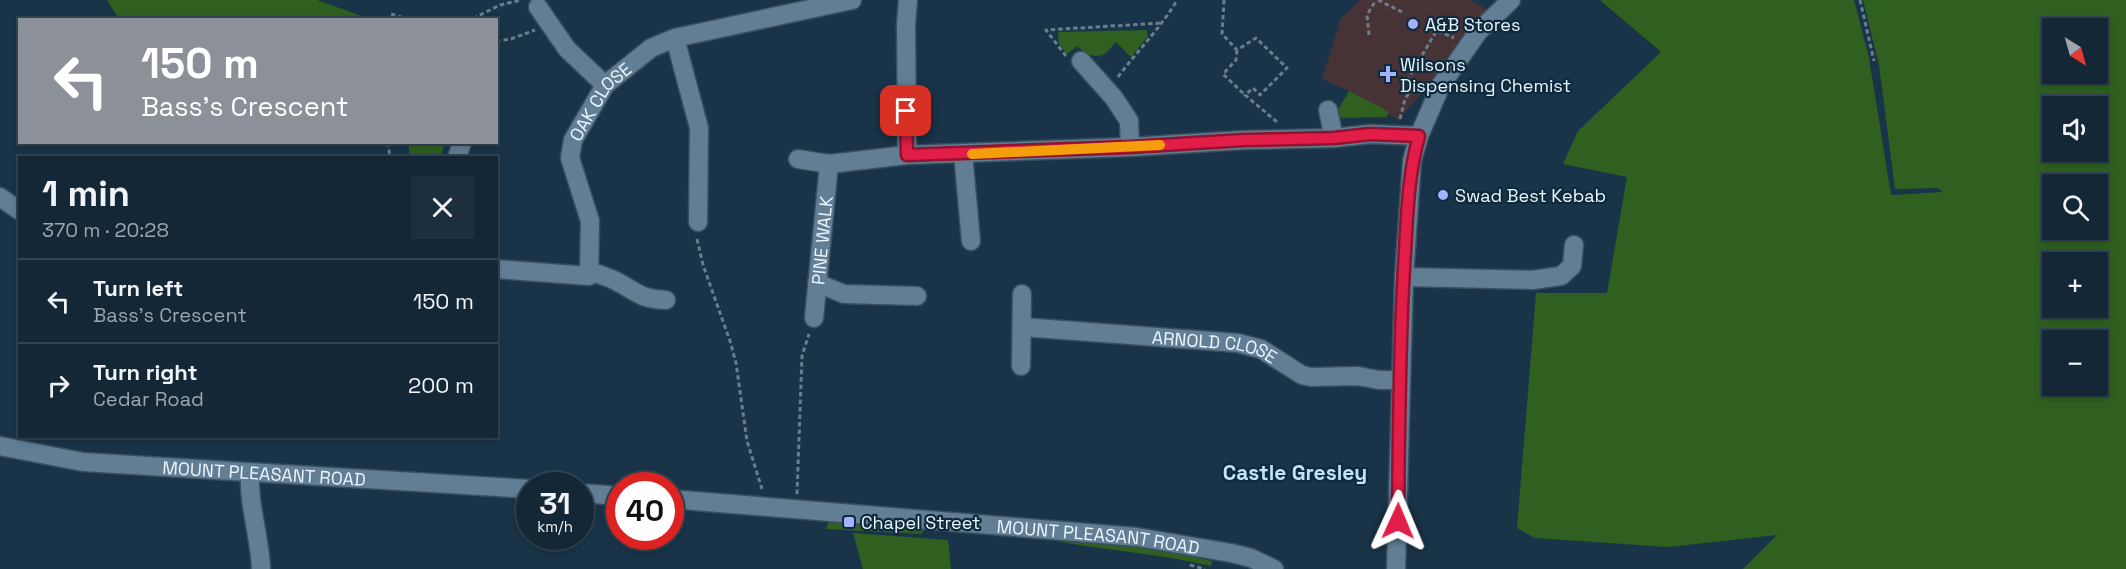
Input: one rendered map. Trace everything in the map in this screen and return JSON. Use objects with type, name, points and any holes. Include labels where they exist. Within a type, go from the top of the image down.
[{"type":"street","name":"OAK CLOSE","points":[[589,271],[590,221],[570,158],[573,140],[605,85],[651,48],[675,38],[782,7],[852,0]]},
{"type":"street","points":[[907,155],[906,24],[908,0]]},
{"type":"street","points":[[1396,569],[1404,277],[1412,161],[1419,136],[1441,85],[1478,32],[1511,0]]},
{"type":"street","points":[[538,7],[567,49],[605,85]]},
{"type":"street","points":[[675,38],[699,128],[698,222]]},
{"type":"street","points":[[1081,61],[1130,121],[1130,147]]},
{"type":"street","points":[[1328,110],[1334,138]]},
{"type":"street","points":[[798,159],[830,164],[907,155],[1334,138],[1370,134],[1419,136]]},
{"type":"street","points":[[963,154],[971,241]]},
{"type":"street","name":"PINE WALK","points":[[814,318],[830,164]]},
{"type":"street","points":[[0,197],[18,210]]},
{"type":"street","points":[[1404,277],[1532,280],[1561,276],[1572,266],[1574,245]]},
{"type":"street","points":[[498,269],[588,276],[589,271],[612,279],[639,296],[653,300],[666,300]]},
{"type":"street","points":[[817,283],[844,294],[917,296]]},
{"type":"street","points":[[1021,366],[1022,294]]},
{"type":"street","name":"ARNOLD CLOSE","points":[[1022,327],[1238,343],[1261,349],[1273,349],[1302,375],[1311,377],[1358,376],[1379,380],[1400,380]]},
{"type":"street","name":"MOUNT PLEASANT ROAD","points":[[0,446],[83,462],[516,488]]},
{"type":"street","points":[[250,472],[249,488],[260,549],[261,569]]},
{"type":"street","name":"MOUNT PLEASANT ROAD","points":[[684,500],[1137,537],[1230,561],[1251,558],[1274,569]]},
{"type":"path","points":[[474,18],[500,5],[520,0]]},
{"type":"path","points":[[1108,92],[1135,53],[1162,23],[1177,0]]},
{"type":"path","points":[[1224,0],[1222,34],[1237,50],[1236,60],[1223,74],[1278,123]]},
{"type":"path","points":[[1369,34],[1366,15],[1377,0],[1402,12]]},
{"type":"path","points":[[1860,0],[1874,61]]},
{"type":"path","points":[[391,14],[404,18]]},
{"type":"path","points":[[498,41],[511,39],[549,23]]},
{"type":"path","points":[[1081,61],[1069,61],[1046,30],[1162,23]]},
{"type":"path","points":[[1431,28],[1469,45]]},
{"type":"path","points":[[1395,136],[1405,99],[1415,84],[1408,79],[1437,30]]},
{"type":"path","points":[[1237,50],[1256,38],[1287,68],[1260,95],[1253,88],[1245,95]]},
{"type":"path","points":[[698,222],[696,242],[730,341],[736,363],[747,441],[769,508]]},
{"type":"path","points":[[798,510],[796,483],[802,356],[814,318]]},
{"type":"shaded area","points":[[1361,0],[1471,0],[1493,13],[1398,120],[1356,94],[1322,79],[1341,18]]},
{"type":"green space","points":[[107,0],[317,0],[367,18],[118,18]]},
{"type":"green space","points":[[1600,0],[1854,0],[1869,58],[1891,195],[1943,192],[1938,188],[1895,189],[1879,65],[1863,0],[2126,0],[2126,569],[1743,569],[1777,535],[1668,547],[1535,538],[1517,528],[1536,293],[1607,293],[1627,177],[1563,164],[1578,131],[1661,52]]},
{"type":"green space","points":[[1146,30],[1148,36],[1131,57],[1116,42],[1106,53],[1098,56],[1086,53],[1077,46],[1067,54],[1059,44],[1058,32]]},
{"type":"green space","points":[[1349,91],[1388,111],[1387,117],[1338,118],[1338,110]]},
{"type":"green space","points":[[409,144],[445,144],[441,156],[409,156]]},
{"type":"green space","points":[[829,521],[924,530],[921,534],[826,529]]},
{"type":"green space","points":[[853,533],[948,540],[951,569],[863,569]]},
{"type":"green space","points":[[1058,542],[1135,547],[1212,561],[1211,566],[1172,558]]},
{"type":"slow traffic","points":[[972,154],[1160,145]]},
{"type":"place","name":"A&B Stores","points":[[1413,24]]},
{"type":"place","name":"Wilsons Dispensing Chemist","points":[[1388,74]]},
{"type":"place","name":"Swad Best Kebab","points":[[1443,195]]},
{"type":"place","name":"Chapel Street","points":[[849,522]]},
{"type":"district","name":"Castle Gresley","points":[[1295,472]]},
{"type":"route","points":[[906,111],[907,155],[1334,138],[1370,134],[1419,136],[1412,161],[1405,249],[1398,521]]}]
